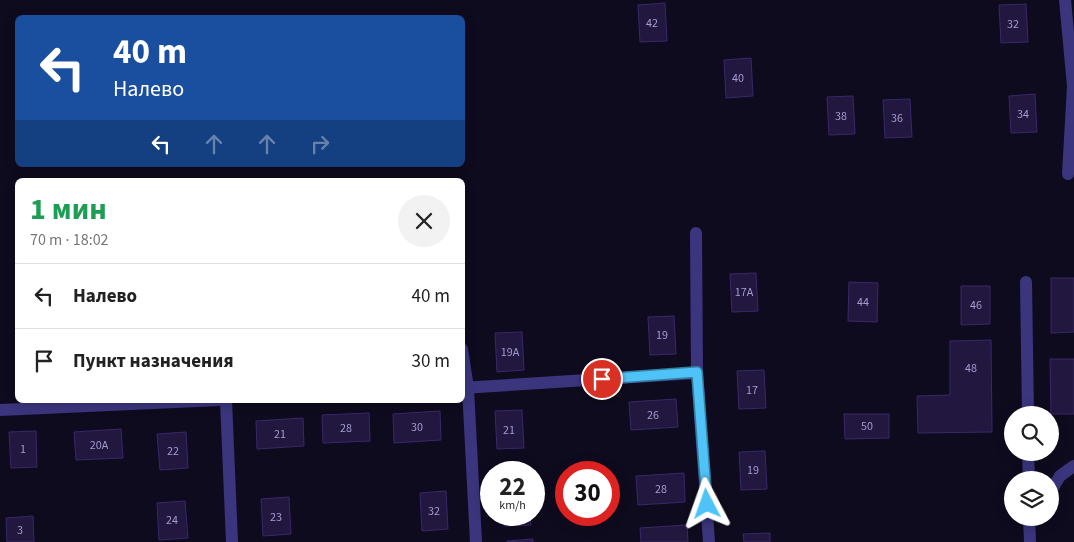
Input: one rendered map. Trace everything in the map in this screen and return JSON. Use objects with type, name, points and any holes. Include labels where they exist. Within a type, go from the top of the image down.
[{"type":"street","points":[[1065,0],[1073,86],[1068,174]]},
{"type":"street","points":[[696,233],[697,372],[709,542]]},
{"type":"street","points":[[1026,282],[1028,406]]},
{"type":"street","points":[[476,542],[465,388],[697,372]]},
{"type":"street","points":[[0,410],[153,403]]},
{"type":"street","points":[[226,403],[232,542]]},
{"type":"street","points":[[1059,478],[1074,466]]},
{"type":"street","points":[[1030,542],[1031,526]]},
{"type":"building","points":[[665,3],[667,41],[640,42],[638,5]]},
{"type":"building","points":[[1026,4],[1028,42],[1001,43],[999,5]]},
{"type":"building","points":[[751,58],[753,96],[726,98],[724,60]]},
{"type":"building","points":[[1035,94],[1037,132],[1011,133],[1009,96]]},
{"type":"building","points":[[853,96],[855,134],[829,135],[827,97]]},
{"type":"building","points":[[910,99],[912,137],[885,138],[883,100]]},
{"type":"building","points":[[756,273],[758,311],[732,312],[730,274]]},
{"type":"building","points":[[1051,278],[1074,278],[1074,332],[1051,333]]},
{"type":"building","points":[[849,282],[878,283],[877,322],[848,321]]},
{"type":"building","points":[[961,286],[990,286],[990,324],[961,325]]},
{"type":"building","points":[[674,316],[676,354],[650,355],[648,317]]},
{"type":"building","points":[[522,332],[524,370],[497,372],[495,333]]},
{"type":"building","points":[[991,340],[992,432],[918,433],[917,396],[950,395],[950,341]]},
{"type":"building","points":[[1050,359],[1074,359],[1074,414],[1059,414],[1059,406],[1051,406]]},
{"type":"building","points":[[764,370],[766,408],[739,409],[737,371]]},
{"type":"building","points":[[676,399],[678,427],[631,430],[629,402]]},
{"type":"building","points":[[522,410],[524,448],[497,449],[495,411]]},
{"type":"building","points":[[440,411],[441,440],[394,443],[393,414]]},
{"type":"building","points":[[369,413],[370,441],[323,443],[322,415]]},
{"type":"building","points":[[844,414],[889,414],[889,438],[845,439]]},
{"type":"building","points":[[303,418],[304,446],[257,449],[256,421]]},
{"type":"building","points":[[121,429],[123,458],[76,460],[74,432]]},
{"type":"building","points":[[36,431],[37,467],[11,468],[9,432]]},
{"type":"building","points":[[186,432],[188,468],[160,470],[157,434]]},
{"type":"building","points":[[765,451],[767,489],[741,490],[739,452]]},
{"type":"building","points":[[684,473],[685,502],[638,505],[636,476]]},
{"type":"building","points":[[446,491],[448,529],[422,531],[420,493]]},
{"type":"building","points":[[289,497],[291,534],[263,536],[261,499]]},
{"type":"building","points":[[185,501],[188,538],[159,540],[157,503]]},
{"type":"building","points":[[33,516],[34,542],[7,542],[6,518]]},
{"type":"building","points":[[687,525],[688,542],[641,542],[640,528]]},
{"type":"building","points":[[770,533],[770,542],[744,542],[743,534]]},
{"type":"building","points":[[533,539],[533,542],[507,542],[507,541]]},
{"type":"route","points":[[602,379],[697,372],[707,504]]}]
